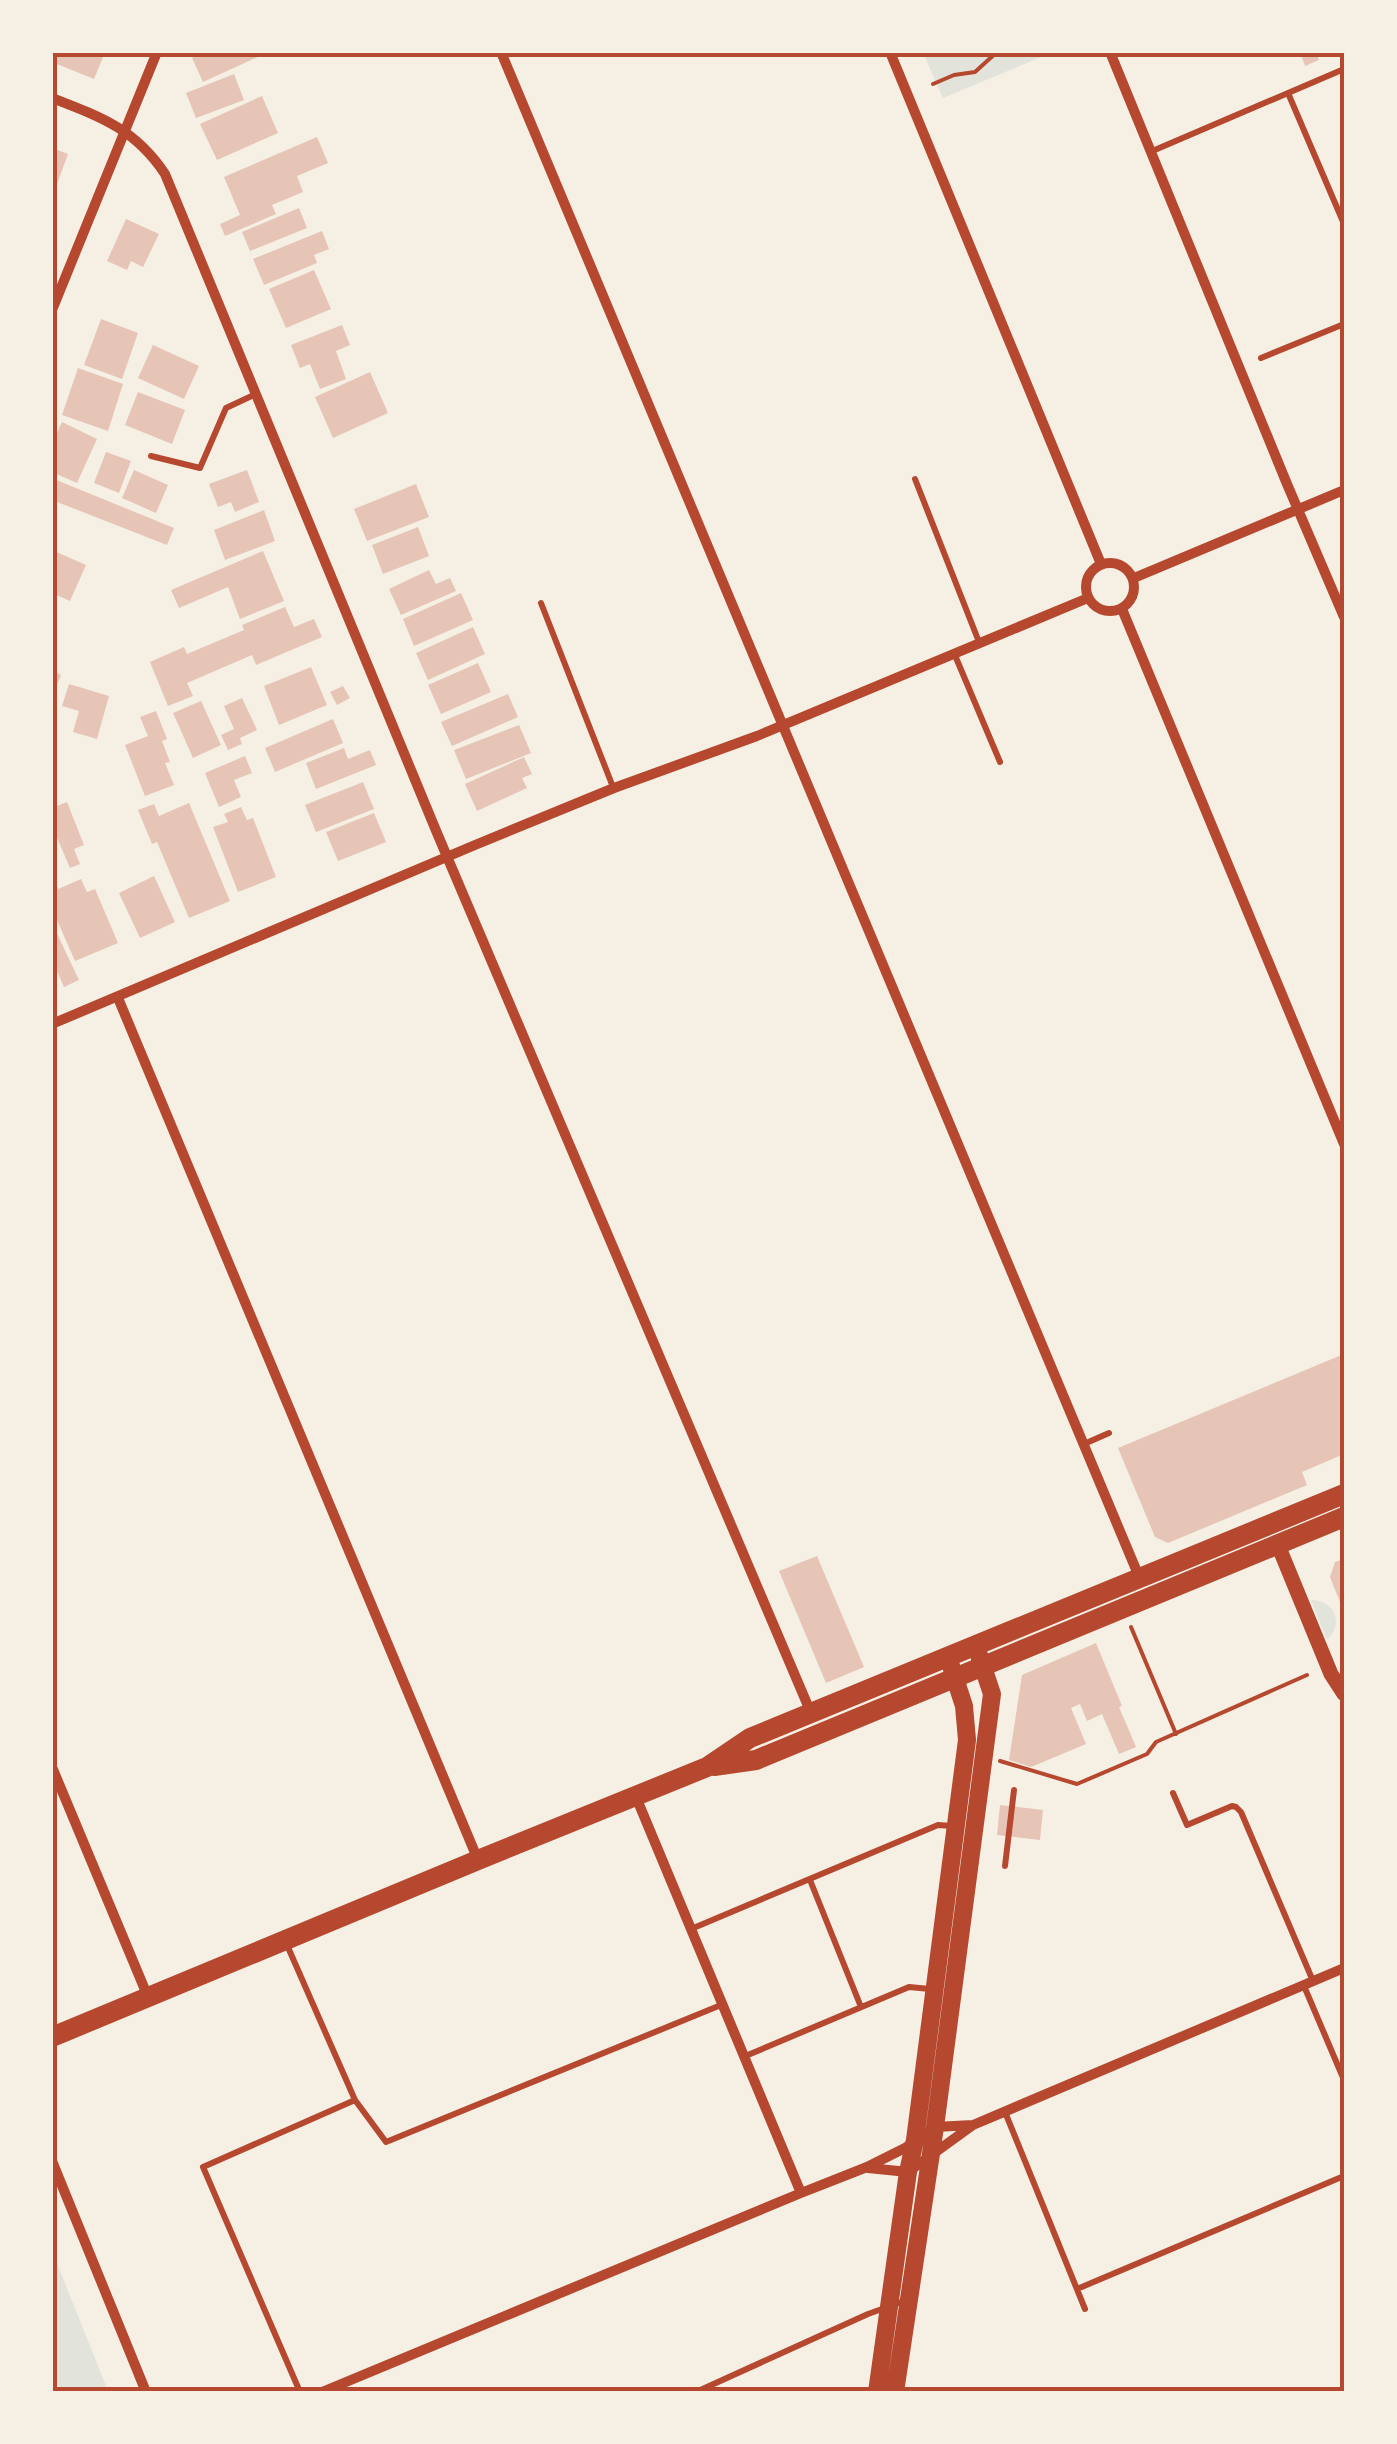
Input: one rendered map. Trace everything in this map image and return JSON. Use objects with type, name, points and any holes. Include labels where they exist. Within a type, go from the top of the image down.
[{"type":"main road","points":[[52,2037],[707,1768],[750,1738],[1344,1494]]},
{"type":"main road","points":[[707,1768],[756,1760],[1344,1518]]},
{"type":"main road","points":[[877,2392],[908,2172],[970,1863],[992,1694],[975,1645]]},
{"type":"main road","points":[[895,2392],[935,2127],[955,1827],[967,1740],[966,1714],[947,1656]]},
{"type":"street","points":[[52,310],[157,52]]},
{"type":"street","points":[[501,52],[1148,1599]]},
{"type":"street","points":[[890,52],[1102,564]]},
{"type":"street","points":[[1110,52],[1344,617]]},
{"type":"street","points":[[52,98],[104,118],[149,150],[165,174],[810,1713]]},
{"type":"street","points":[[1134,578],[1344,490]]},
{"type":"street","points":[[1114,562],[1134,578],[1131,601],[1122,609],[1109,612],[1097,608],[1088,598],[1087,578],[1102,564],[1114,562]]},
{"type":"street","points":[[52,1024],[614,788],[782,726],[1088,598]]},
{"type":"street","points":[[1122,609],[1344,1144]]},
{"type":"street","points":[[118,998],[478,1860]]},
{"type":"street","points":[[1278,1545],[1331,1674],[1344,1694]]},
{"type":"street","points":[[52,1767],[148,1998]]},
{"type":"street","points":[[636,1797],[800,2193]]},
{"type":"street","points":[[322,2392],[867,2168],[935,2127],[972,2124],[1005,2112],[1344,1968]]},
{"type":"street","points":[[867,2168],[908,2172],[972,2124]]},
{"type":"street","points":[[52,2161],[146,2392]]},
{"type":"lane","points":[[1150,152],[1344,69]]},
{"type":"lane","points":[[1288,93],[1344,224]]},
{"type":"lane","points":[[1261,358],[1344,324]]},
{"type":"lane","points":[[151,456],[200,468],[226,408],[257,394]]},
{"type":"lane","points":[[915,478],[980,642]]},
{"type":"lane","points":[[542,603],[614,788]]},
{"type":"lane","points":[[954,653],[1000,762]]},
{"type":"lane","points":[[1082,1444],[1109,1433]]},
{"type":"lane","points":[[1005,1866],[1014,1790]]},
{"type":"lane","points":[[1174,1793],[1188,1825],[1232,1806],[1240,1812],[1344,2080]]},
{"type":"lane","points":[[690,1929],[938,1825],[955,1827]]},
{"type":"lane","points":[[810,1880],[861,2008]]},
{"type":"lane","points":[[284,1940],[355,2100],[386,2142],[721,2005]]},
{"type":"lane","points":[[743,2058],[909,1987],[943,1990]]},
{"type":"lane","points":[[300,2392],[202,2167],[355,2100]]},
{"type":"lane","points":[[1005,2112],[1085,2309]]},
{"type":"lane","points":[[1077,2288],[1344,2176]]},
{"type":"lane","points":[[696,2392],[908,2300]]},
{"type":"path","points":[[934,84],[954,75],[975,72],[997,52]]},
{"type":"path","points":[[1129,1623],[1176,1734]]},
{"type":"path","points":[[1000,1761],[1078,1784],[1147,1754],[1156,1742],[1307,1675]]},
{"type":"shaded area","points":[[923,53],[1051,53],[943,98]]},
{"type":"shaded area","points":[[1311,1600],[1326,1604],[1334,1614],[1335,1627],[1327,1640]]},
{"type":"shaded area","points":[[53,2253],[108,2391],[53,2391]]},
{"type":"building","points":[[52,52],[105,52],[94,79],[52,62]]},
{"type":"building","points":[[203,52],[258,52],[260,56],[203,82],[192,58]]},
{"type":"building","points":[[1300,52],[1316,52],[1319,60],[1305,66]]},
{"type":"building","points":[[234,74],[244,100],[196,118],[186,93]]},
{"type":"building","points":[[262,96],[278,133],[217,160],[200,124]]},
{"type":"building","points":[[317,137],[328,163],[297,176],[303,192],[272,205],[276,214],[225,236],[220,224],[240,215],[224,177]]},
{"type":"building","points":[[52,148],[68,154],[53,195],[52,195]]},
{"type":"building","points":[[299,208],[307,228],[250,251],[242,232]]},
{"type":"building","points":[[126,219],[159,234],[143,267],[131,261],[127,270],[107,261]]},
{"type":"building","points":[[322,231],[329,249],[314,255],[317,263],[264,285],[253,259]]},
{"type":"building","points":[[314,270],[331,309],[286,328],[269,289]]},
{"type":"building","points":[[101,319],[138,333],[122,379],[84,365]]},
{"type":"building","points":[[342,325],[350,345],[336,351],[346,379],[320,389],[310,364],[300,368],[291,345]]},
{"type":"building","points":[[153,345],[199,366],[184,399],[138,378]]},
{"type":"building","points":[[78,368],[123,384],[108,431],[62,415]]},
{"type":"building","points":[[370,372],[388,413],[333,438],[315,397]]},
{"type":"building","points":[[138,392],[185,410],[172,444],[125,425]]},
{"type":"building","points":[[62,422],[97,439],[77,483],[52,472],[52,443]]},
{"type":"building","points":[[106,452],[131,461],[119,493],[94,483]]},
{"type":"building","points":[[134,470],[168,485],[156,513],[122,498]]},
{"type":"building","points":[[247,470],[259,502],[235,512],[231,502],[218,507],[209,484]]},
{"type":"building","points":[[54,479],[174,528],[167,545],[52,500]]},
{"type":"building","points":[[416,484],[429,517],[367,541],[354,509]]},
{"type":"building","points":[[264,510],[275,541],[225,560],[214,530]]},
{"type":"building","points":[[418,527],[429,556],[383,574],[372,545]]},
{"type":"building","points":[[52,550],[86,565],[70,601],[52,593]]},
{"type":"building","points":[[263,551],[284,601],[240,619],[228,587],[179,608],[171,590]]},
{"type":"building","points":[[429,570],[436,584],[450,578],[456,591],[401,615],[389,589]]},
{"type":"building","points":[[461,593],[473,620],[414,646],[403,619]]},
{"type":"building","points":[[285,607],[294,627],[314,619],[322,637],[256,665],[252,655],[187,683],[193,696],[168,706],[150,662],[184,647],[187,654],[244,630],[242,625]]},
{"type":"building","points":[[473,627],[485,654],[428,680],[416,653]]},
{"type":"building","points":[[478,663],[491,692],[441,714],[428,685]]},
{"type":"building","points":[[311,667],[327,705],[279,725],[264,686]]},
{"type":"building","points":[[52,671],[61,675],[53,696],[52,696]]},
{"type":"building","points":[[69,684],[109,696],[97,739],[73,732],[79,711],[62,706]]},
{"type":"building","points":[[343,686],[350,698],[337,705],[330,692]]},
{"type":"building","points":[[508,694],[518,717],[452,746],[441,722]]},
{"type":"building","points":[[242,698],[257,730],[240,738],[242,744],[228,750],[221,735],[234,729],[224,706]]},
{"type":"building","points":[[201,701],[221,745],[193,758],[173,713]]},
{"type":"building","points":[[156,711],[167,739],[162,741],[170,762],[165,763],[174,785],[145,796],[125,745],[148,736],[140,717]]},
{"type":"building","points":[[333,719],[343,743],[275,772],[265,748]]},
{"type":"building","points":[[519,725],[531,753],[466,779],[454,750]]},
{"type":"building","points":[[344,748],[348,759],[370,750],[376,765],[316,789],[306,763]]},
{"type":"building","points":[[245,756],[252,773],[234,780],[241,797],[219,807],[205,773]]},
{"type":"building","points":[[524,757],[532,774],[522,778],[527,788],[477,811],[465,784]]},
{"type":"building","points":[[363,782],[374,809],[316,832],[305,805]]},
{"type":"building","points":[[67,802],[84,845],[74,849],[80,864],[70,868],[52,826],[52,808]]},
{"type":"building","points":[[189,803],[230,901],[189,918],[157,842],[152,844],[138,810],[154,804],[159,816]]},
{"type":"building","points":[[241,807],[247,820],[253,818],[276,877],[238,892],[213,827],[228,822],[224,814]]},
{"type":"building","points":[[374,813],[386,842],[338,861],[326,832]]},
{"type":"building","points":[[53,876],[58,889],[81,879],[87,892],[95,889],[118,943],[75,961],[53,911]]},
{"type":"building","points":[[154,876],[175,922],[140,938],[119,893]]},
{"type":"building","points":[[52,923],[79,980],[64,987],[57,971],[52,973]]},
{"type":"building","points":[[1344,1354],[1344,1454],[1302,1472],[1307,1485],[1168,1543],[1155,1537],[1118,1448]]},
{"type":"building","points":[[817,1556],[864,1667],[826,1683],[779,1571]]},
{"type":"building","points":[[1344,1559],[1344,1612],[1330,1577],[1335,1562]]},
{"type":"building","points":[[1096,1643],[1136,1747],[1119,1754],[1102,1714],[1087,1721],[1080,1704],[1071,1708],[1086,1744],[1031,1767],[1009,1760],[1022,1675]]},
{"type":"building","points":[[1000,1805],[1043,1810],[1040,1840],[997,1835]]}]
